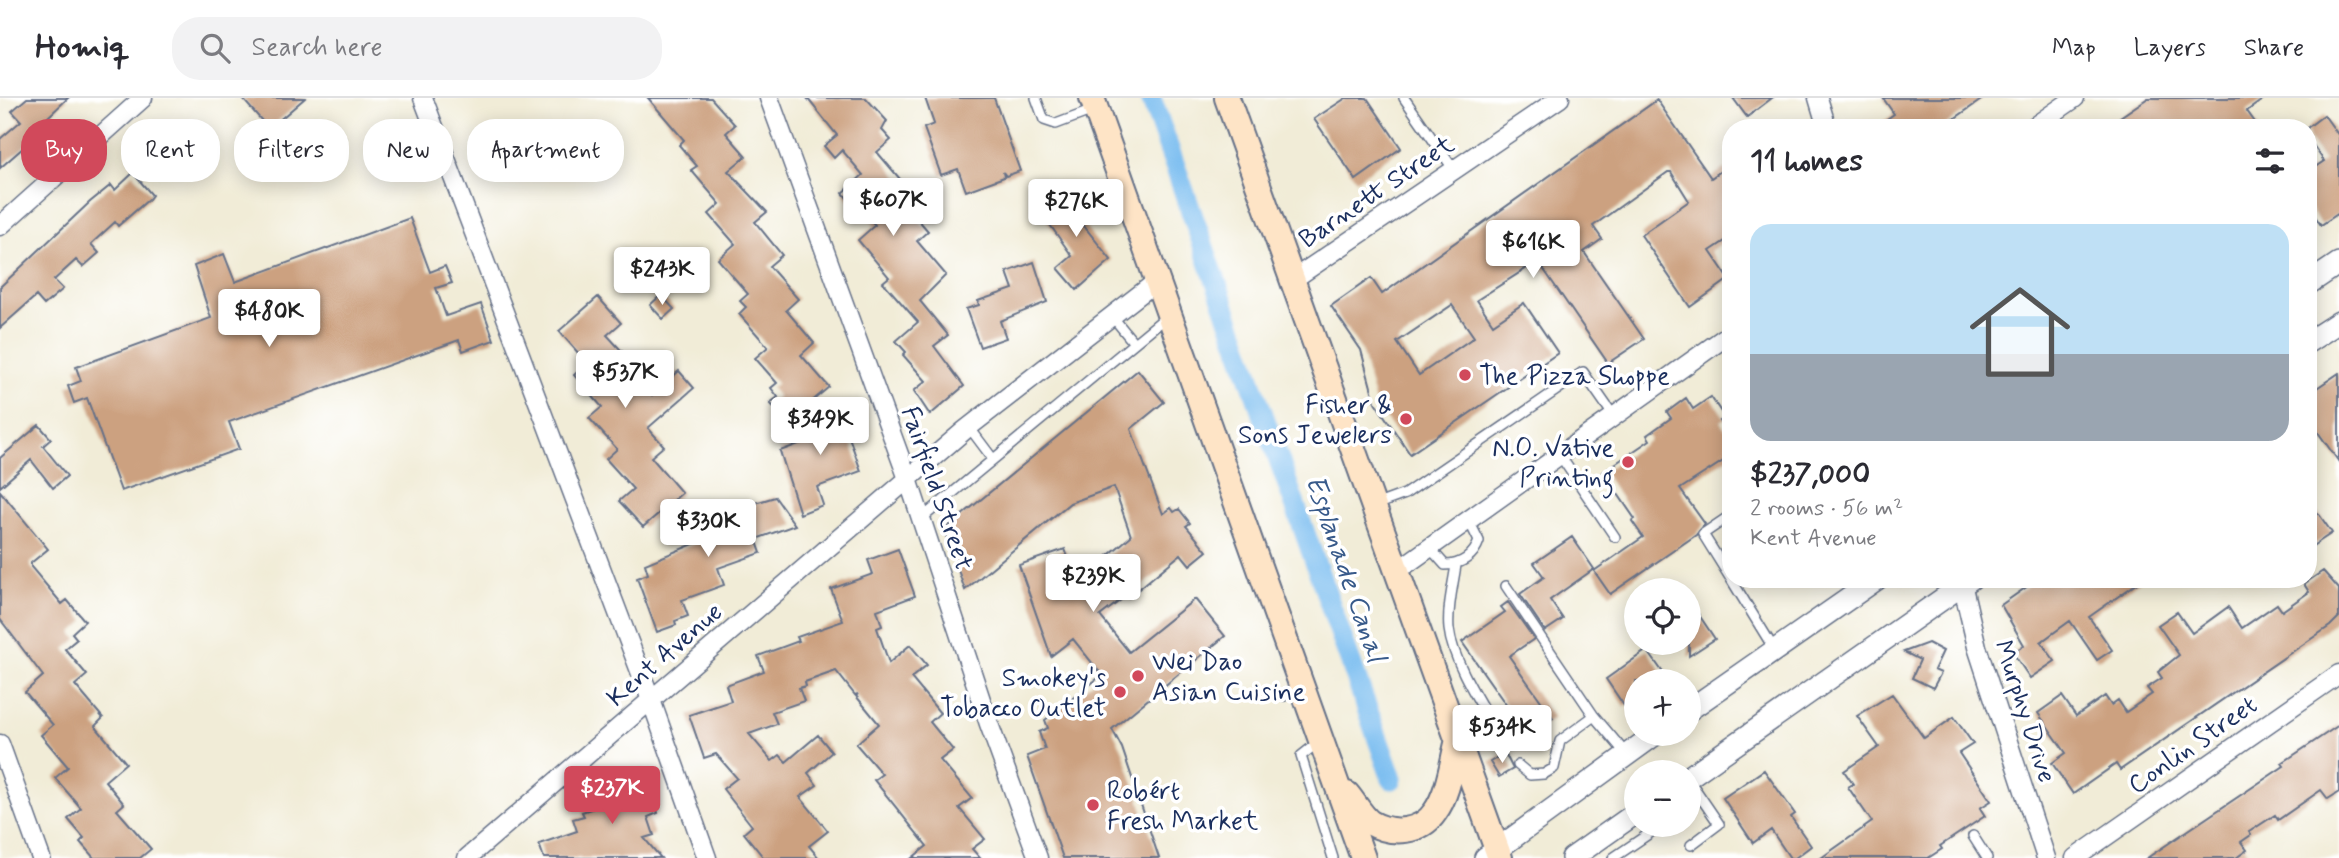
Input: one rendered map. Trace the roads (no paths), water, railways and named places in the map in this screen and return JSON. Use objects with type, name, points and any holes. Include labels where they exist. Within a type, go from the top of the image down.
[{"type":"main road","points":[[1227,98],[1458,740],[1494,855]]},
{"type":"main road","points":[[1094,104],[1277,629],[1292,689],[1321,740],[1363,858]]},
{"type":"main road","points":[[1334,776],[1370,822],[1398,832],[1417,827],[1434,813],[1445,789],[1458,740]]},
{"type":"street","points":[[0,226],[143,98]]},
{"type":"street","points":[[423,98],[651,700],[707,858]]},
{"type":"street","name":"Fairfield Street","points":[[769,98],[908,479],[989,724],[1038,858]]},
{"type":"street","name":"Barnett Street","points":[[1292,280],[1560,98]]},
{"type":"street","points":[[1818,98],[1824,119]]},
{"type":"street","points":[[2045,119],[2075,98]]},
{"type":"street","points":[[2317,278],[2339,263]]},
{"type":"street","name":"Kent Avenue","points":[[467,858],[969,427],[1157,281]]},
{"type":"street","points":[[2317,336],[2339,322]]},
{"type":"street","points":[[1397,571],[1722,339]]},
{"type":"street","points":[[1701,701],[1864,588]]},
{"type":"street","points":[[1701,769],[1955,588]]},
{"type":"street","name":"Murphy Drive","points":[[1966,588],[1978,647],[2046,858]]},
{"type":"street","name":"Conlin Street","points":[[2075,858],[2339,674]]},
{"type":"street","points":[[0,744],[41,858]]},
{"type":"street","points":[[1494,855],[1639,746]]},
{"type":"street","points":[[1574,857],[1624,822]]},
{"type":"lane","points":[[1036,98],[1044,120],[1056,124],[1094,104]]},
{"type":"lane","points":[[1404,98],[1454,170]]},
{"type":"lane","points":[[921,519],[1169,315]]},
{"type":"lane","points":[[1112,316],[1134,343]]},
{"type":"lane","points":[[1373,505],[1405,494],[1583,372],[1613,415]]},
{"type":"lane","points":[[969,427],[993,459]]},
{"type":"lane","points":[[1559,454],[1615,537]]},
{"type":"lane","points":[[1429,547],[1445,565],[1456,565],[1475,552],[1479,541],[1468,520]]},
{"type":"lane","points":[[1722,521],[1703,534],[1722,565]]},
{"type":"lane","points":[[1456,565],[1448,612],[1449,632],[1458,658],[1505,746]]},
{"type":"lane","points":[[1506,586],[1594,716],[1627,755]]},
{"type":"lane","points":[[1737,588],[1774,649]]},
{"type":"lane","points":[[1518,765],[1530,775],[1544,774],[1553,768],[1560,741],[1594,716]]},
{"type":"lane","points":[[1321,740],[1301,756],[1332,858]]},
{"type":"lane","points":[[1691,845],[1719,824],[1701,796]]},
{"type":"lane","points":[[1973,836],[1987,858]]},
{"type":"lane","points":[[1613,858],[1644,837]]},
{"type":"waterway","name":"Esplanade Canal","points":[[1151,98],[1392,779]]},
{"type":"place","name":"The Pizza Shoppe","points":[[1465,375]]},
{"type":"place","name":"Fisher & Sons Jewelers","points":[[1406,419]]},
{"type":"place","name":"N.O. Vative Printing","points":[[1628,462]]},
{"type":"place","name":"Wei Dao Asian Cuisine","points":[[1138,676]]},
{"type":"place","name":"Smokey's Tobacco Outlet","points":[[1120,692]]},
{"type":"place","name":"Robért Fresh Market","points":[[1093,805]]}]
